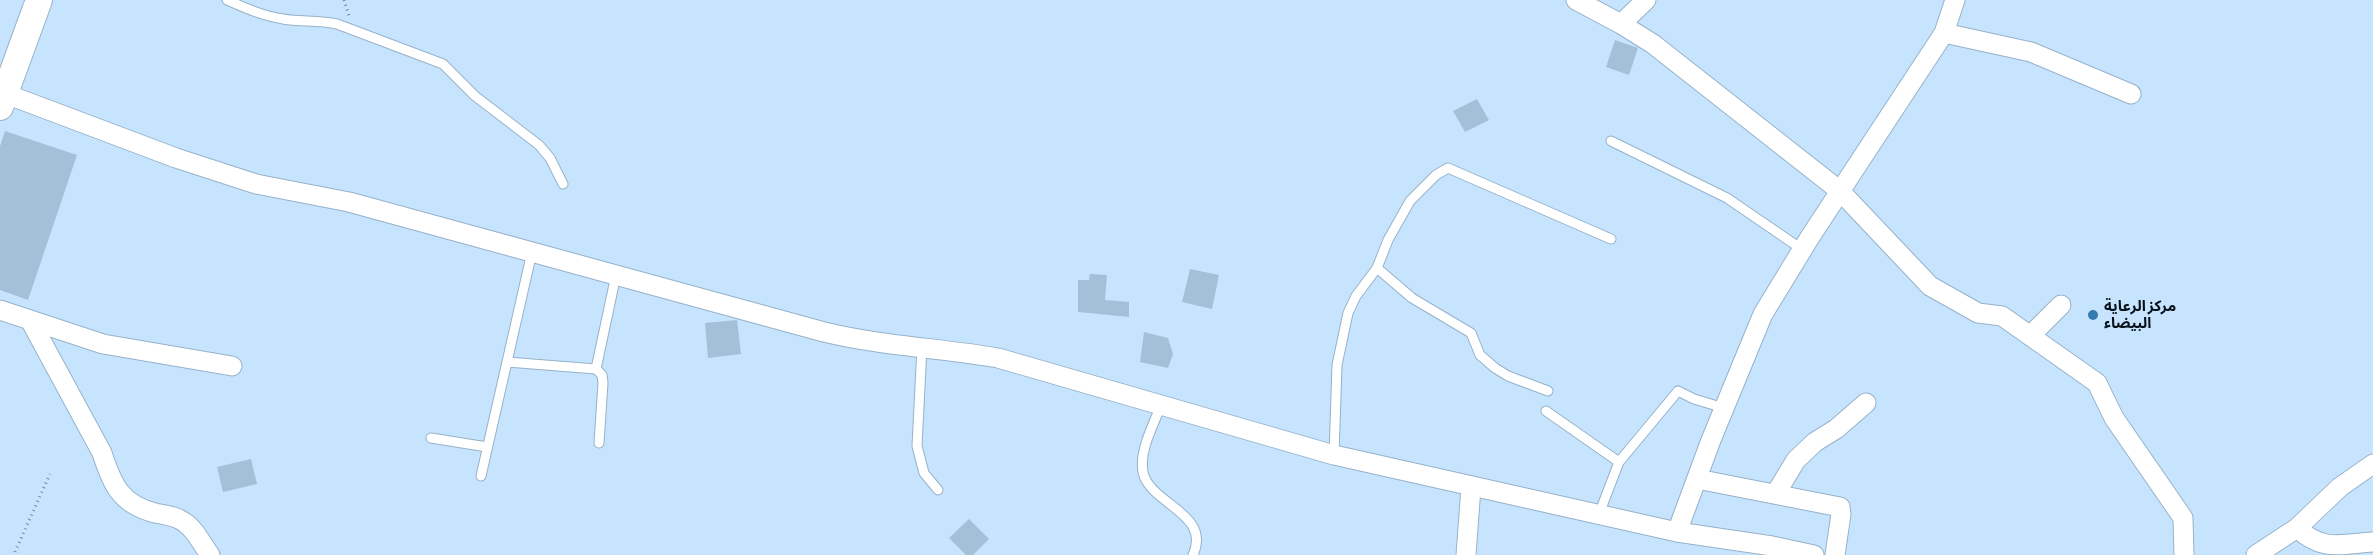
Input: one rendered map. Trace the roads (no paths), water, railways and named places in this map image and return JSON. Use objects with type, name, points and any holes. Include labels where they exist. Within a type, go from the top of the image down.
[{"type":"street","points":[[39,0],[3,100],[228,176],[275,188],[349,202],[865,342],[922,347],[998,358],[1334,455],[1677,532],[1772,546],[1814,555]]},
{"type":"street","points":[[1576,0],[1653,44],[1840,191],[1930,286],[1978,313],[2002,316],[2097,383],[2114,418],[2182,518],[2184,555]]},
{"type":"street","points":[[1621,24],[1646,0]]},
{"type":"street","points":[[1677,532],[1724,408],[1763,314],[1840,191],[1944,33],[1955,0]]},
{"type":"street","points":[[1944,33],[2030,52],[2130,94]]},
{"type":"street","points":[[2030,336],[2061,305]]},
{"type":"street","points":[[0,310],[103,344],[232,366]]},
{"type":"street","points":[[30,320],[102,453],[109,476],[120,493],[138,507],[186,522],[210,555]]},
{"type":"street","points":[[1776,494],[1796,460],[1866,403]]},
{"type":"street","points":[[2256,555],[2297,528],[2340,487],[2373,464]]},
{"type":"street","points":[[1697,479],[1840,507],[1841,514],[1834,555]]},
{"type":"street","points":[[1466,555],[1471,487]]},
{"type":"street","points":[[2297,528],[2311,541],[2342,550],[2373,542]]},
{"type":"lane","points":[[227,0],[267,15],[284,19],[319,20],[337,24],[443,64],[475,96],[539,145],[550,158],[563,184]]},
{"type":"lane","points":[[1611,141],[1727,198],[1803,250]]},
{"type":"lane","points":[[1334,455],[1337,365],[1342,333],[1348,313],[1356,296],[1377,268],[1388,240],[1410,202],[1436,175],[1448,168],[1611,239]]},
{"type":"lane","points":[[481,476],[532,252]]},
{"type":"lane","points":[[1377,268],[1412,298],[1471,333],[1480,355],[1495,368],[1508,376],[1548,391]]},
{"type":"lane","points":[[596,369],[616,275]]},
{"type":"lane","points":[[922,347],[916,446],[924,472],[938,490]]},
{"type":"lane","points":[[507,362],[596,369],[602,375],[603,383],[599,443]]},
{"type":"lane","points":[[1600,514],[1619,462],[1678,391],[1694,399],[1724,408]]},
{"type":"lane","points":[[1162,404],[1145,451],[1143,473],[1148,483],[1194,528],[1197,546],[1193,555]]},
{"type":"lane","points":[[1546,411],[1619,462]]},
{"type":"lane","points":[[431,438],[487,447]]},
{"type":"place","name":"مركز الرعاية البيضاء","points":[[2093,315]]}]
